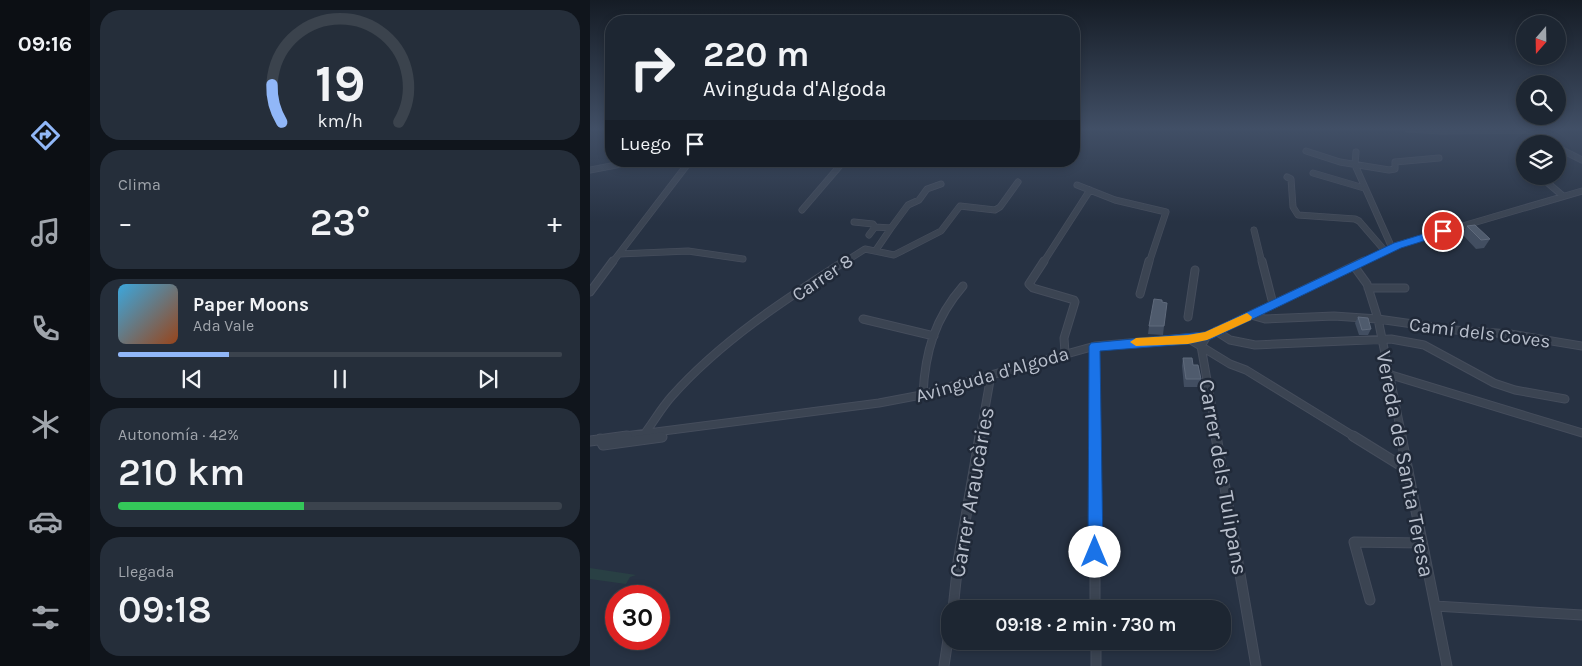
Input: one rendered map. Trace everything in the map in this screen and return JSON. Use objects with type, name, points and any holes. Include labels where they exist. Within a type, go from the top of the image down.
[{"type":"street","points":[[1338,160],[1355,165],[1392,170],[1395,169],[1395,162],[1416,160]]},
{"type":"street","points":[[1355,160],[1355,165],[1364,188],[1392,248]]},
{"type":"street","points":[[590,170],[606,167]]},
{"type":"street","points":[[590,292],[685,167]]},
{"type":"street","points":[[802,210],[839,167]]},
{"type":"street","points":[[1313,173],[1364,188]]},
{"type":"street","points":[[1287,177],[1291,179],[1293,207],[1298,215],[1355,219],[1385,251]]},
{"type":"street","name":"Carrer 8","points":[[644,434],[672,396],[730,340],[849,258],[865,248],[894,255],[941,231],[960,206],[995,210],[1000,207],[1018,182]]},
{"type":"street","points":[[876,250],[908,205],[919,200],[927,189],[941,184]]},
{"type":"street","points":[[1077,185],[1115,200],[1166,212],[1155,241],[1140,294]]},
{"type":"street","points":[[1550,185],[1563,196]]},
{"type":"street","points":[[1065,353],[1064,338],[1074,300],[1033,288],[1029,284],[1090,190]]},
{"type":"street","name":"Avinguda d'Algoda","points":[[590,441],[879,403],[923,394],[1095,346],[1207,336],[1392,248],[1582,191]]},
{"type":"street","points":[[854,222],[873,224],[875,227],[891,228]]},
{"type":"street","points":[[869,235],[875,227]]},
{"type":"street","points":[[1254,230],[1273,304]]},
{"type":"street","points":[[619,254],[688,251],[743,259]]},
{"type":"street","name":"Vereda de Santa Teresa","points":[[1354,266],[1360,272],[1368,288],[1378,319],[1447,666]]},
{"type":"street","points":[[1188,317],[1195,270]]},
{"type":"street","points":[[923,394],[923,382],[934,336],[943,310],[963,286]]},
{"type":"street","points":[[1368,288],[1405,288]]},
{"type":"street","name":"Camí dels Coves","points":[[1251,315],[1265,319],[1334,316],[1378,319],[1455,330],[1510,334],[1582,346]]},
{"type":"street","points":[[863,319],[934,336]]},
{"type":"street","points":[[1216,331],[1230,340],[1255,345],[1401,339],[1424,345],[1500,386],[1565,399]]},
{"type":"street","points":[[1202,346],[1207,336]]},
{"type":"street","points":[[1188,339],[1230,364],[1246,370],[1408,470]]},
{"type":"street","points":[[1095,346],[1095,600]]},
{"type":"street","name":"Carrer dels Tulipans","points":[[1202,346],[1256,666]]},
{"type":"street","points":[[1388,374],[1582,433]]},
{"type":"street","name":"Carrer Araucàries","points":[[954,600],[958,562],[991,375]]},
{"type":"street","points":[[600,439],[603,445],[662,437]]},
{"type":"street","points":[[1370,600],[1354,542],[1422,543]]},
{"type":"street","points":[[1435,606],[1582,615]]},
{"type":"street","points":[[944,666],[946,650]]},
{"type":"street","points":[[1096,650],[1096,666]]},
{"type":"green space","points":[[590,568],[636,575],[630,577],[626,584],[590,579]]},
{"type":"building","points":[[1475,225],[1490,239],[1481,240],[1467,226]]},
{"type":"building","points":[[1154,299],[1167,303],[1164,326],[1149,326]]},
{"type":"building","points":[[1358,317],[1368,318],[1371,329],[1362,330]]},
{"type":"building","points":[[1183,358],[1192,358],[1193,365],[1198,365],[1201,379],[1186,379]]},
{"type":"slow traffic","points":[[1136,342],[1207,336],[1247,317]]},
{"type":"route","points":[[1095,552],[1095,346],[1207,336],[1398,245],[1443,231]]}]
